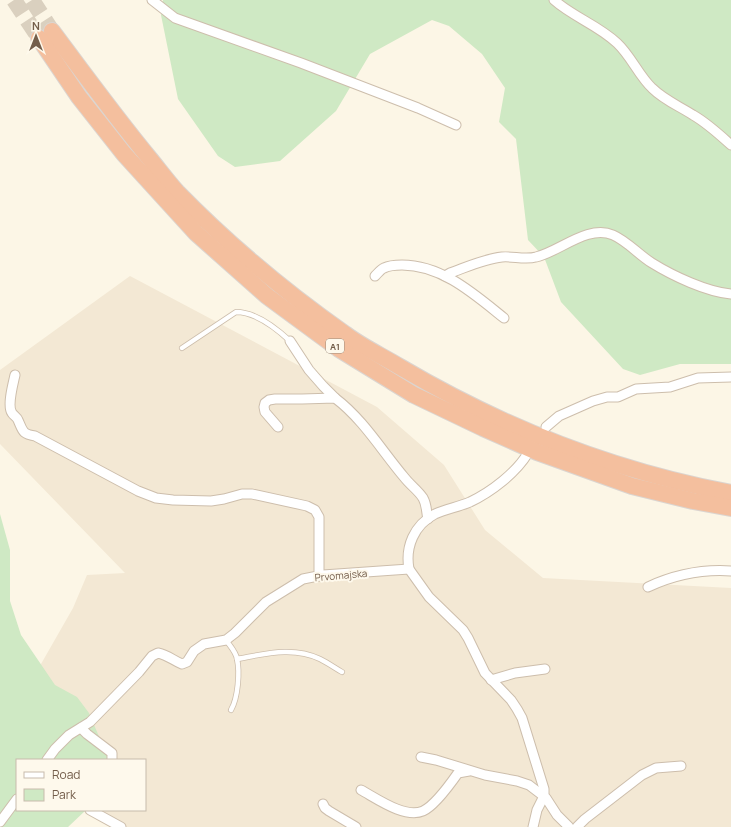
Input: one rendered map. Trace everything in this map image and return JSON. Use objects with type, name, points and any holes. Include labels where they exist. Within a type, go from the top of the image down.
[{"type":"highway","name":"A1","points":[[731,493],[635,470],[593,457],[548,440],[489,414],[423,380],[346,336],[278,284],[210,224],[176,190],[45,35],[79,96],[124,154],[196,233],[267,296],[339,349],[414,394],[483,428],[537,452],[632,486],[693,501],[731,508]]},
{"type":"street","points":[[152,0],[175,18],[301,63],[418,108],[456,125]]},
{"type":"street","points":[[554,0],[617,42],[630,57],[651,88],[667,100],[701,120],[731,145]]},
{"type":"street","points":[[445,276],[492,259],[513,257],[535,258],[578,238],[601,232],[612,234],[652,263],[668,272],[714,291],[731,294]]},
{"type":"street","points":[[375,276],[384,268],[395,265],[421,267],[445,276],[477,296],[504,318]]},
{"type":"street","points":[[290,341],[309,370],[358,420],[384,450],[405,479],[423,497],[428,519]]},
{"type":"street","points":[[15,375],[10,409],[12,414],[17,418],[23,432],[28,435],[35,436],[138,491],[156,498],[174,500],[212,500],[224,499],[242,494],[252,494],[307,506],[315,510],[319,517],[319,576]]},
{"type":"street","points":[[546,427],[559,416],[593,401],[618,396],[636,389],[670,387],[698,378],[731,377]]},
{"type":"street","points":[[278,427],[265,412],[265,403],[269,400],[335,398]]},
{"type":"street","points":[[528,453],[523,462],[508,477],[483,494],[470,502],[442,511],[428,519],[416,531],[410,540],[407,560],[408,569],[429,596],[463,630],[481,666],[491,680],[518,709],[544,789],[544,796],[533,827]]},
{"type":"street","name":"Prvomajska","points":[[226,640],[266,602],[304,579],[319,576],[408,569]]},
{"type":"street","points":[[648,587],[663,580],[702,571],[731,571]]},
{"type":"street","points":[[48,759],[69,735],[90,722],[107,706],[152,656],[158,653],[167,655],[176,662],[182,664],[187,662],[194,651],[204,644],[226,640]]},
{"type":"street","points":[[491,680],[515,673],[546,669]]},
{"type":"street","points":[[81,728],[112,753],[112,759]]},
{"type":"street","points":[[421,757],[528,785],[544,796],[557,815],[569,827]]},
{"type":"street","points":[[577,827],[591,814],[642,775],[656,768],[680,766]]},
{"type":"street","points":[[361,790],[383,802],[409,813],[423,812],[433,805],[458,773],[470,771]]},
{"type":"street","points":[[0,822],[16,800]]},
{"type":"street","points":[[323,804],[329,811],[356,827]]},
{"type":"street","points":[[92,811],[121,827]]},
{"type":"lane","points":[[182,348],[236,312],[252,315],[284,335],[290,341]]},
{"type":"lane","points":[[226,640],[234,651],[237,660],[237,693],[231,710]]},
{"type":"lane","points":[[237,660],[274,652],[296,652],[320,659],[342,672]]},
{"type":"shaded area","points":[[130,276],[377,407],[444,465],[485,530],[543,578],[731,588],[731,827],[122,827],[95,811],[146,811],[146,759],[41,759],[37,671],[73,608],[87,575],[125,573],[0,444],[0,370]]},
{"type":"green space","points":[[163,0],[731,0],[731,364],[680,364],[640,375],[623,369],[561,302],[544,257],[528,240],[516,139],[499,122],[505,88],[482,54],[449,26],[432,20],[370,54],[336,111],[280,161],[235,167],[218,156],[178,99],[161,15]]},
{"type":"green space","points":[[0,514],[10,550],[10,601],[21,635],[55,685],[77,697],[89,713],[109,759],[16,759],[16,811],[85,811],[68,827],[0,827]]},
{"type":"tunnel","points":[[14,0],[39,38]]},
{"type":"tunnel","points":[[32,0],[52,31]]}]
